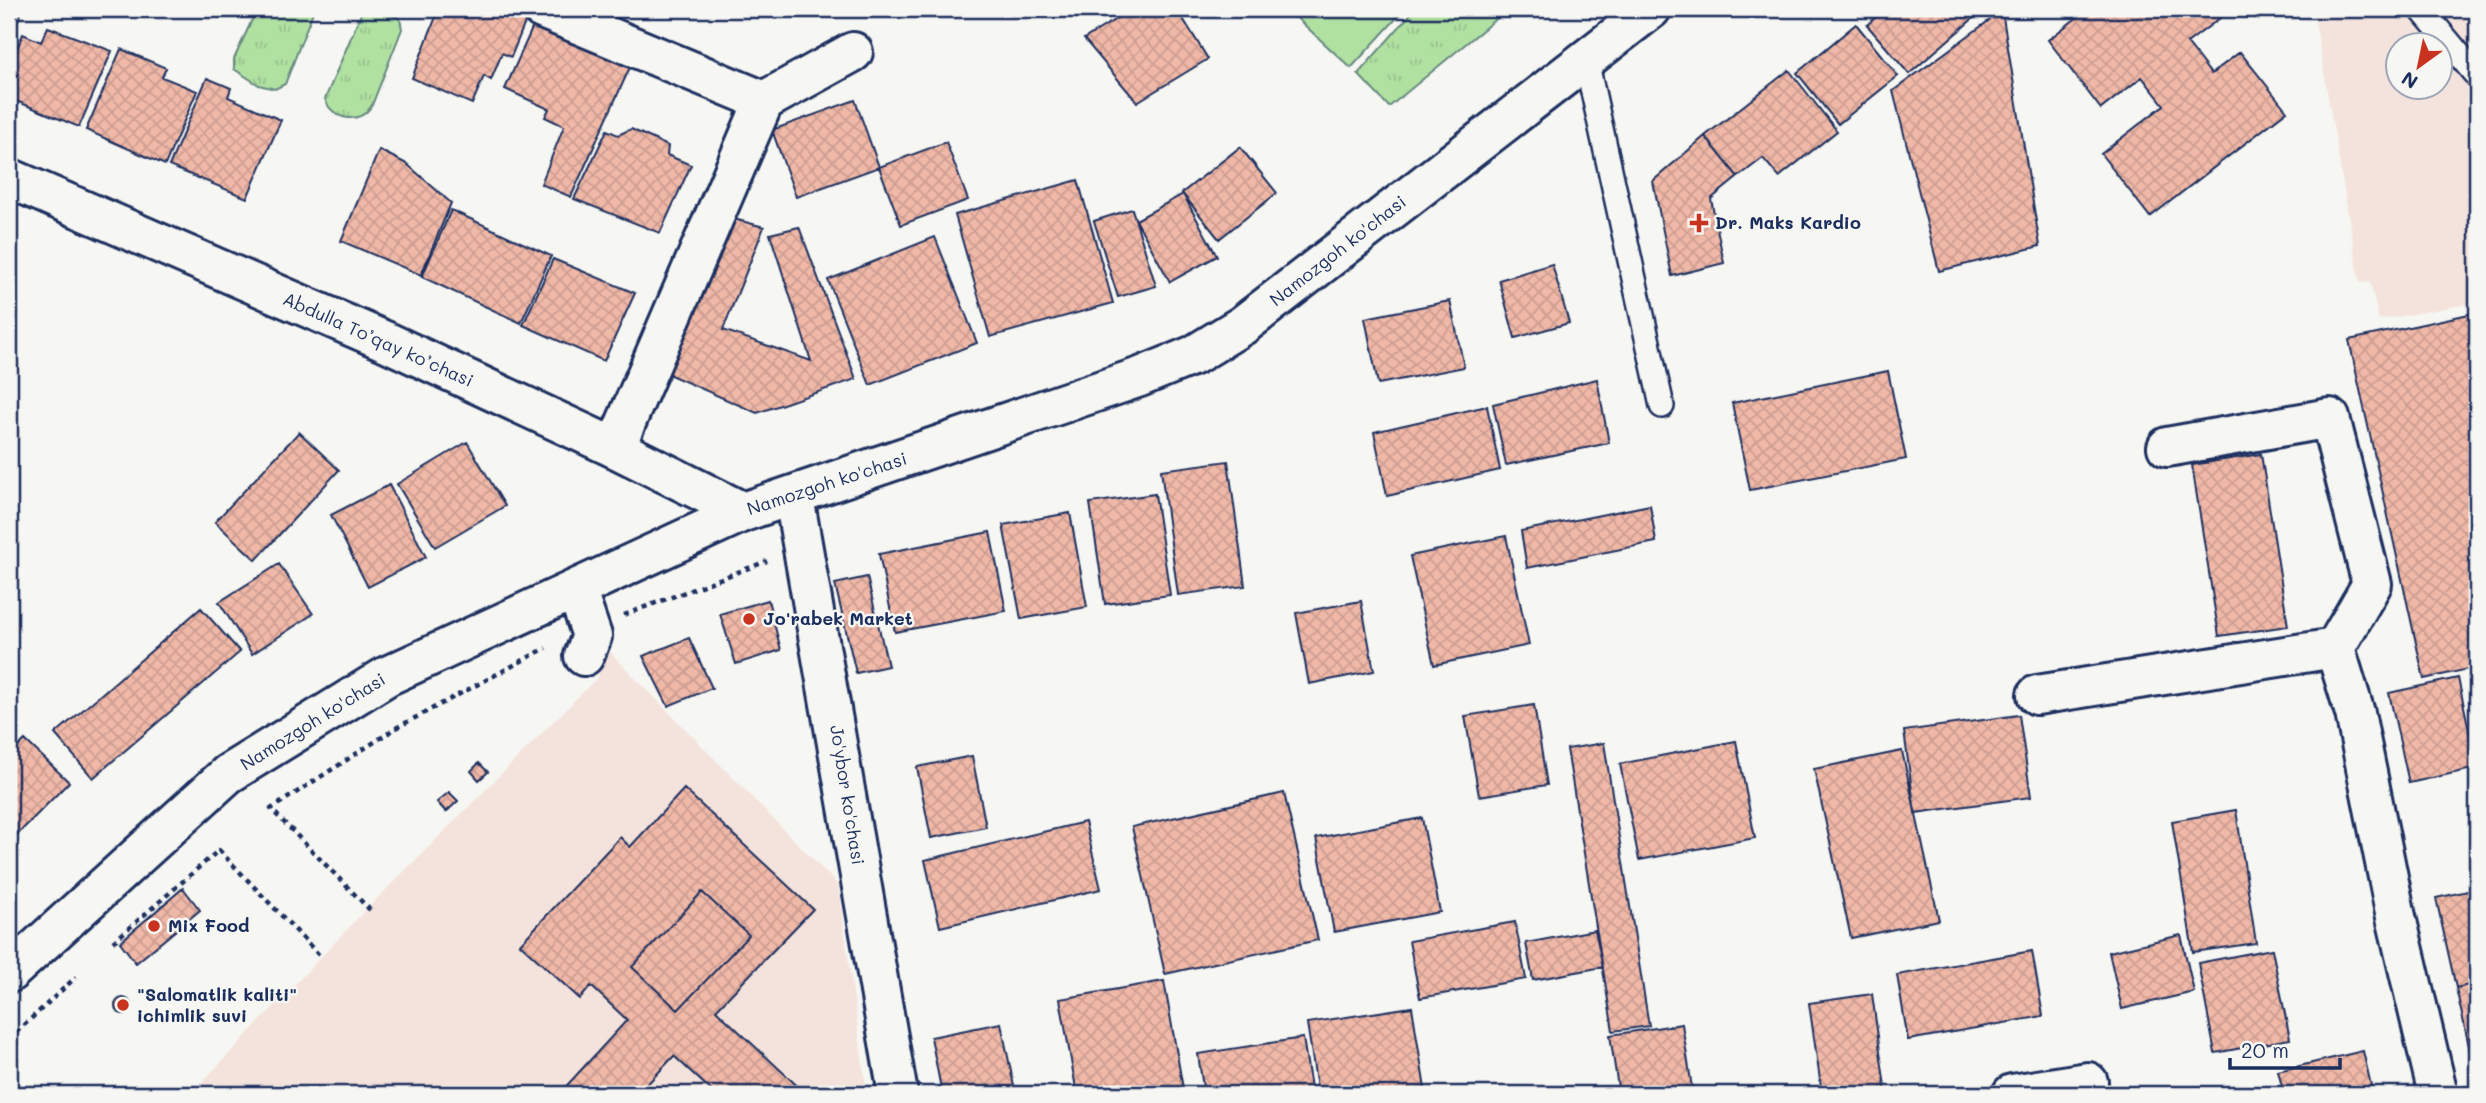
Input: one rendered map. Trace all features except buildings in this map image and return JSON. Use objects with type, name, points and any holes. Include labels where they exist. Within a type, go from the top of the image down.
[{"type":"street","points":[[542,9],[764,101]]},
{"type":"street","name":"Namozgoh ko'chasi","points":[[9,973],[228,774],[387,676],[743,512],[794,497],[1127,382],[1194,355],[1243,325],[1651,9]]},
{"type":"street","points":[[615,448],[764,101],[853,52]]},
{"type":"street","name":"Abdulla To’qay ko’chasi","points":[[9,178],[385,341],[615,448],[743,512]]},
{"type":"street","points":[[2167,447],[2330,418],[2372,584],[2335,648],[2356,713],[2396,918],[2438,1094]]},
{"type":"street","name":"Jo'ybor ko'chasi","points":[[794,497],[898,1094]]},
{"type":"street","points":[[567,652],[592,636],[576,589]]},
{"type":"street","points":[[2037,695],[2335,648]]},
{"type":"street","points":[[2012,1094],[2088,1082]]},
{"type":"lane","points":[[2421,9],[2477,76]]},
{"type":"lane","points":[[1587,60],[1662,406]]},
{"type":"path","points":[[620,617],[773,559]]},
{"type":"path","points":[[370,910],[271,809],[396,728],[567,652]]},
{"type":"path","points":[[113,942],[219,850],[319,955]]},
{"type":"path","points":[[9,1040],[76,977]]},
{"type":"path","points":[[9,1066],[18,1094]]},
{"type":"shaded area","points":[[2313,9],[2477,9],[2477,319],[2473,303],[2379,320],[2370,282],[2360,283]]},
{"type":"shaded area","points":[[606,648],[838,885],[867,1094],[191,1094],[357,919],[597,678]]},
{"type":"green space","points":[[257,9],[314,9],[285,84],[275,89],[259,85],[234,69],[234,59]]},
{"type":"green space","points":[[363,9],[383,10],[400,19],[402,29],[372,105],[361,116],[347,118],[334,112],[325,99]]},
{"type":"green space","points":[[1287,9],[1405,9],[1351,68]]},
{"type":"green space","points":[[1415,9],[1508,9],[1389,107],[1358,74]]},
{"type":"place","name":"Dr. Maks Kardio","points":[[1699,223]]},
{"type":"place","name":"Jo'rabek Market","points":[[749,619]]},
{"type":"place","name":"Mix Food","points":[[154,926]]},
{"type":"place","name":"\"Salomatlik kaliti\" ichimlik suvi","points":[[123,1005]]}]
